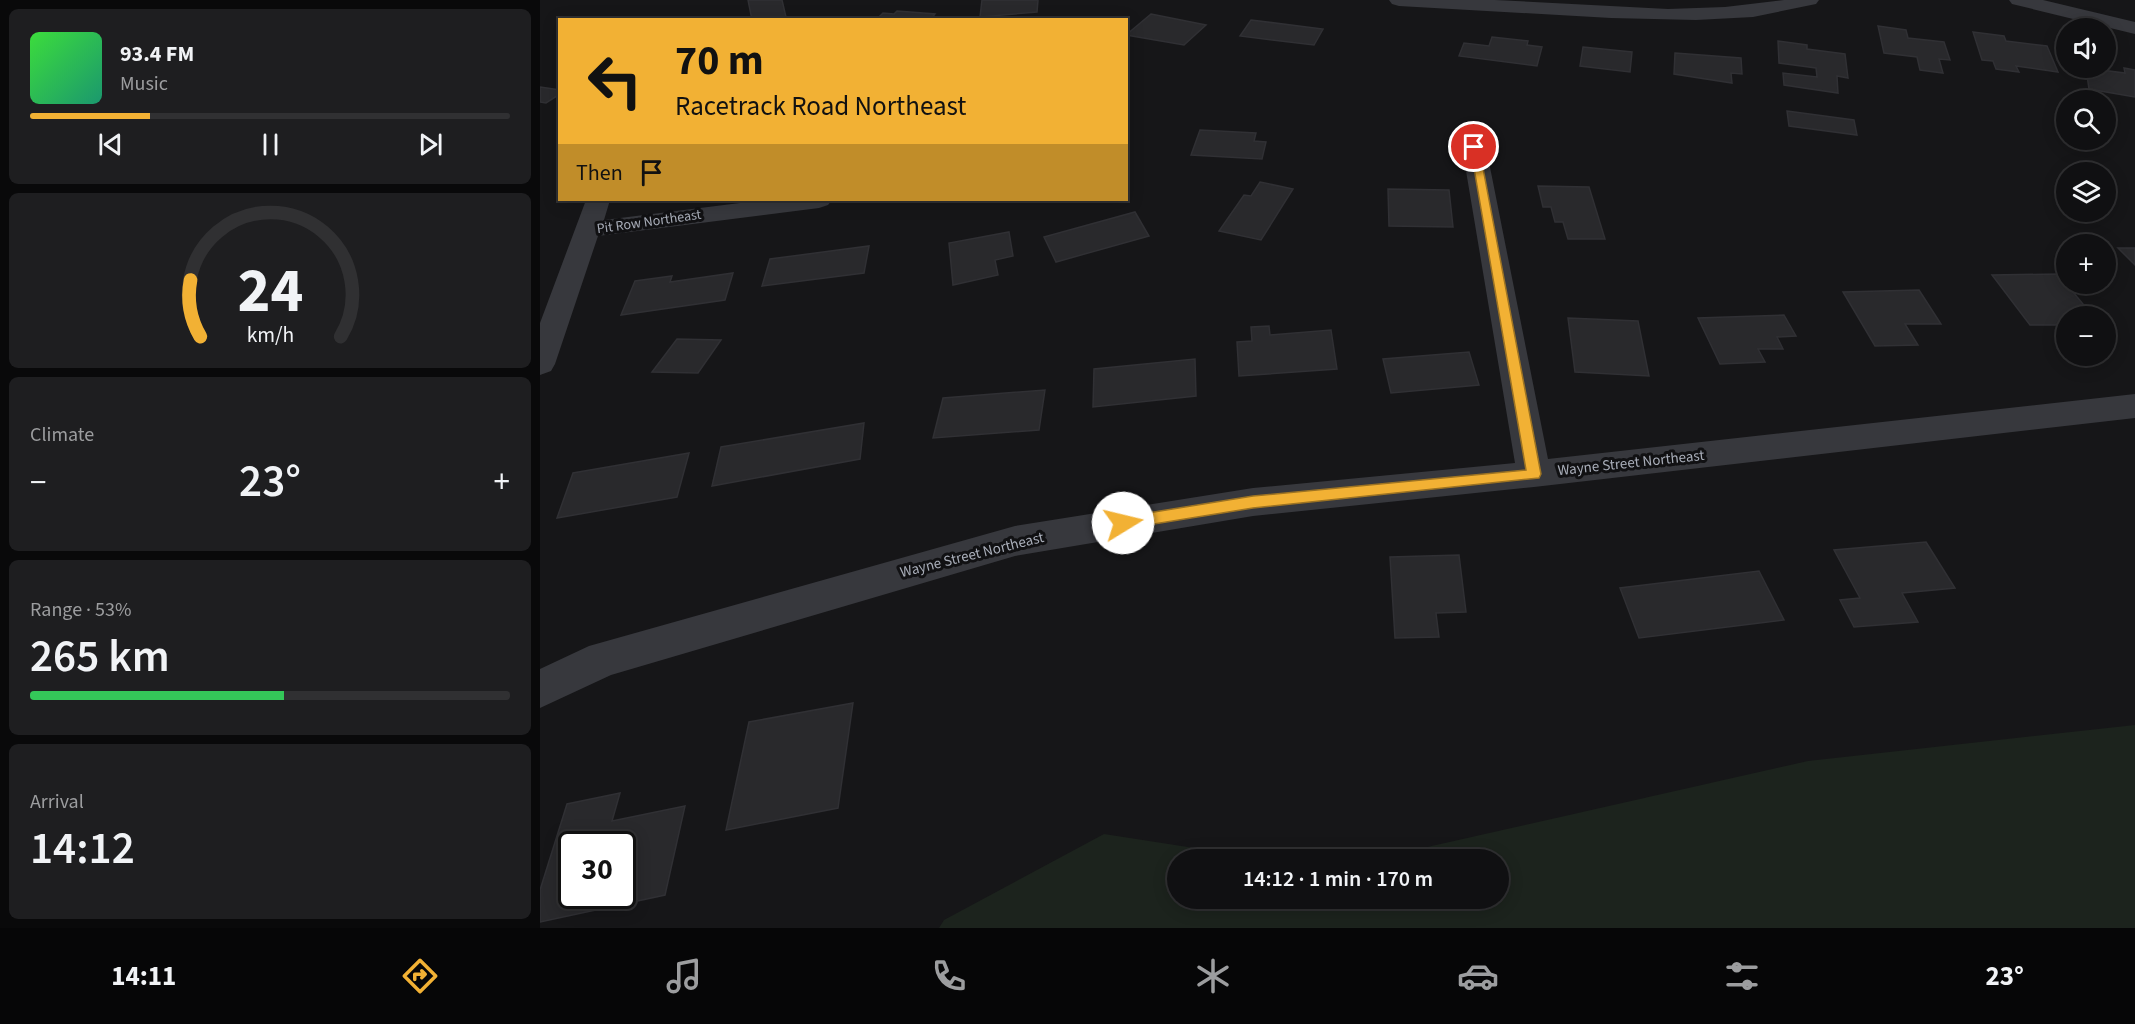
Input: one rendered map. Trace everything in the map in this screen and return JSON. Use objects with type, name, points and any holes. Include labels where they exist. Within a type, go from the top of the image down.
[{"type":"street","points":[[1399,0],[1668,15],[1734,14],[1776,9],[1809,0]]},
{"type":"street","points":[[2019,0],[2135,28]]},
{"type":"street","points":[[1474,147],[1534,474]]},
{"type":"street","points":[[540,364],[598,201]]},
{"type":"street","name":"Pit Row Northeast","points":[[586,230],[811,201]]},
{"type":"street","name":"Wayne Street Northeast","points":[[540,689],[603,659],[1015,541],[1253,502],[1534,474],[2135,406]]},
{"type":"shaded area","points":[[2135,725],[2135,928],[939,928],[944,920],[1104,834],[1201,849],[1167,849],[1167,909],[1509,909],[1509,849],[1418,849],[1808,761]]},
{"type":"building","points":[[748,0],[782,0],[786,17],[752,18]]},
{"type":"building","points":[[982,0],[1038,0],[1037,12],[980,17]]},
{"type":"building","points":[[897,11],[935,14],[932,18],[878,18],[883,13],[894,14]]},
{"type":"building","points":[[1151,14],[1206,25],[1184,45],[1128,35]]},
{"type":"building","points":[[1251,20],[1323,29],[1314,45],[1240,36]]},
{"type":"building","points":[[1878,26],[1906,30],[1908,38],[1944,42],[1950,60],[1939,59],[1943,73],[1920,70],[1917,57],[1884,53]]},
{"type":"building","points":[[1973,32],[2004,36],[2006,41],[2047,46],[2056,72],[2016,66],[2019,72],[1996,69],[1993,61],[1982,60]]},
{"type":"building","points":[[1492,37],[1528,41],[1527,45],[1542,47],[1537,66],[1459,56],[1464,43],[1489,46]]},
{"type":"building","points":[[1778,41],[1807,45],[1807,49],[1845,54],[1848,78],[1837,76],[1838,93],[1784,85],[1783,73],[1817,77],[1816,68],[1779,63]]},
{"type":"building","points":[[1583,47],[1632,52],[1630,72],[1580,66]]},
{"type":"building","points":[[1675,53],[1741,58],[1742,74],[1731,73],[1732,83],[1674,74]]},
{"type":"building","points":[[2124,68],[2135,70],[2135,97],[2116,94],[2116,90],[2089,89],[2087,78],[2116,78],[2116,72],[2125,73]]},
{"type":"building","points":[[540,87],[558,90],[558,95],[546,103],[540,102]]},
{"type":"building","points":[[1787,111],[1854,120],[1857,135],[1789,126]]},
{"type":"building","points":[[1200,130],[1256,133],[1254,141],[1266,142],[1262,159],[1191,155]]},
{"type":"building","points":[[1260,182],[1293,189],[1261,240],[1219,231],[1244,195],[1251,196]]},
{"type":"building","points":[[1538,186],[1589,187],[1605,239],[1568,239],[1563,222],[1555,222],[1551,207],[1543,207]]},
{"type":"building","points":[[1388,189],[1449,190],[1453,227],[1389,226]]},
{"type":"building","points":[[1135,212],[1149,236],[1056,262],[1044,237]]},
{"type":"building","points":[[1009,232],[1013,256],[995,260],[998,275],[953,285],[949,243]]},
{"type":"building","points":[[869,246],[864,273],[762,286],[770,259]]},
{"type":"building","points":[[2118,248],[2135,248],[2135,265]]},
{"type":"building","points":[[733,273],[725,300],[621,315],[635,281],[672,276],[670,282]]},
{"type":"building","points":[[2056,274],[2056,294],[2075,294],[2085,306],[2056,306],[2056,325],[2030,325],[1992,275]]},
{"type":"building","points":[[1919,290],[1941,324],[1905,324],[1918,345],[1875,346],[1843,292]]},
{"type":"building","points":[[1784,315],[1796,336],[1777,337],[1783,349],[1758,349],[1765,362],[1720,364],[1698,318]]},
{"type":"building","points":[[1568,318],[1638,321],[1649,376],[1575,372]]},
{"type":"building","points":[[1269,326],[1270,335],[1331,330],[1337,369],[1239,376],[1237,342],[1252,341],[1251,327]]},
{"type":"building","points":[[677,339],[721,340],[698,373],[652,372]]},
{"type":"building","points":[[1469,352],[1479,385],[1391,393],[1383,359]]},
{"type":"building","points":[[1195,359],[1196,396],[1093,407],[1094,369]]},
{"type":"building","points":[[1045,390],[1039,430],[933,438],[943,398]]},
{"type":"building","points":[[864,423],[860,459],[712,486],[721,447]]},
{"type":"building","points":[[689,453],[677,497],[557,518],[573,473]]},
{"type":"building","points":[[1926,542],[1955,588],[1902,593],[1918,622],[1854,627],[1840,600],[1860,598],[1834,550]]},
{"type":"building","points":[[1459,555],[1466,612],[1436,613],[1439,637],[1395,638],[1390,557]]},
{"type":"building","points":[[1759,571],[1784,620],[1639,638],[1620,588]]},
{"type":"building","points":[[853,703],[838,808],[726,830],[749,722]]},
{"type":"building","points":[[620,793],[612,821],[685,806],[665,895],[636,901],[636,831],[559,831],[567,804]]},
{"type":"building","points":[[558,833],[558,909],[600,909],[540,922],[540,890]]},
{"type":"route","points":[[1123,523],[1253,502],[1534,474],[1474,147]]}]
